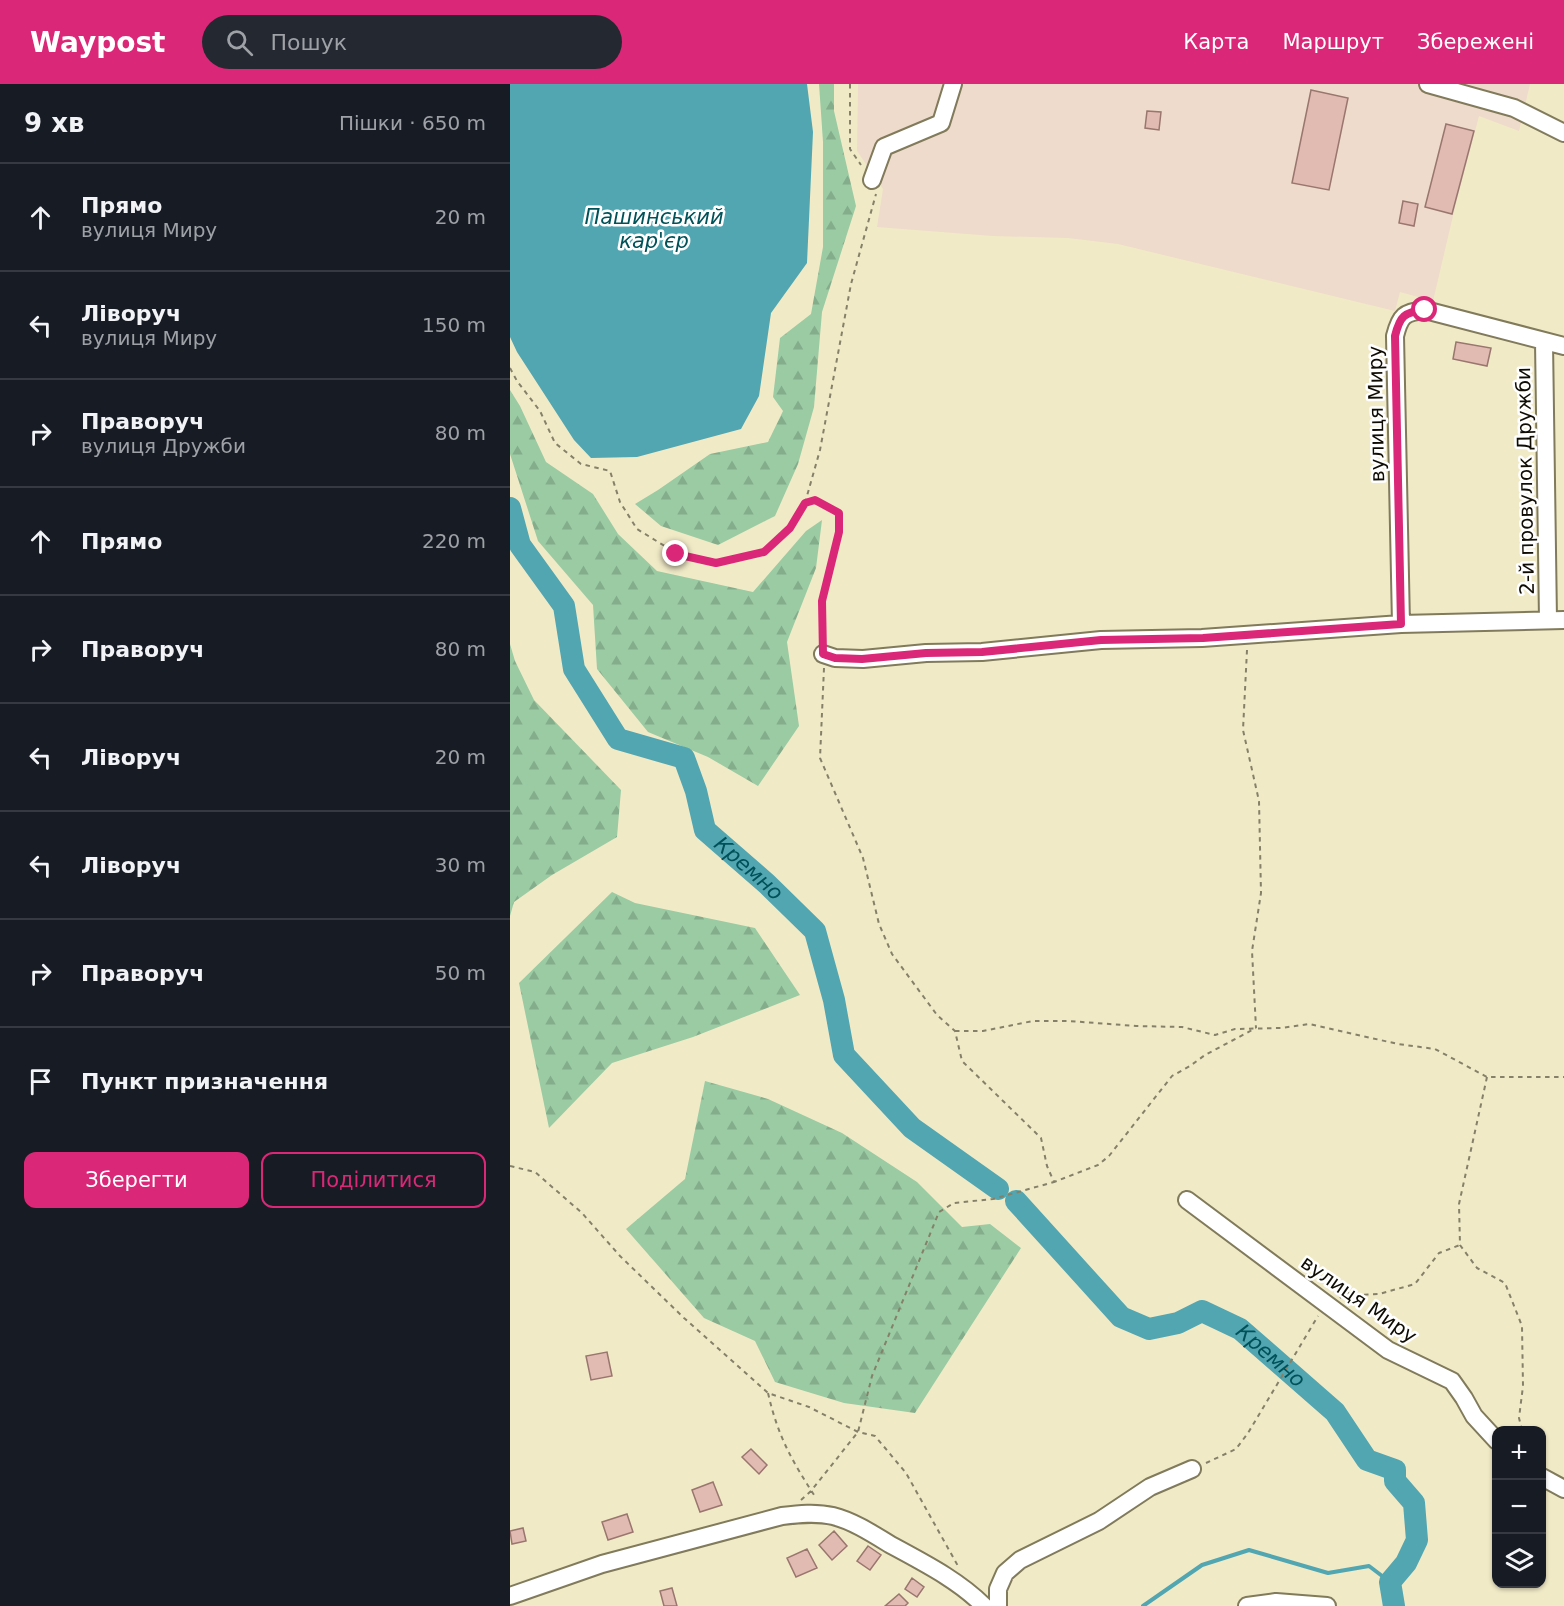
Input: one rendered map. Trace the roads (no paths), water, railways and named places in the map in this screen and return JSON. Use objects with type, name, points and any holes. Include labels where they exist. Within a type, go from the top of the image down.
[{"type":"street","points":[[872,180],[884,147],[941,123],[953,84]]},
{"type":"street","points":[[1428,84],[1514,108],[1564,133]]},
{"type":"street","name":"вулиця Миру","points":[[1401,624],[1395,336],[1399,321],[1409,312],[1425,310],[1544,342]]},
{"type":"street","points":[[1544,342],[1564,346]]},
{"type":"street","name":"2-й провулок Дружби","points":[[1544,342],[1556,620]]},
{"type":"street","points":[[823,654],[835,658],[862,659],[926,653],[982,652],[1101,640],[1203,638],[1401,624],[1556,620]]},
{"type":"street","name":"вулиця Миру","points":[[1186,1200],[1388,1350],[1452,1381],[1474,1416],[1492,1436]]},
{"type":"street","points":[[998,1606],[998,1589],[1005,1573],[1020,1560],[1099,1521],[1149,1487],[1192,1469]]},
{"type":"street","points":[[1546,1479],[1564,1489]]},
{"type":"street","points":[[510,1596],[602,1564],[782,1516],[808,1514],[834,1516],[864,1529],[934,1569],[971,1593],[984,1606]]},
{"type":"street","points":[[1247,1606],[1275,1602],[1327,1606]]},
{"type":"water","name":"Пашинський кар'єр","points":[[510,84],[807,84],[813,132],[807,263],[771,313],[759,396],[741,429],[637,457],[591,458],[574,440],[517,352],[510,337]]},
{"type":"waterway","name":"Кремно","points":[[510,508],[520,545],[564,606],[574,669],[618,739],[684,758],[696,791],[705,830],[767,884],[815,931],[834,1000],[844,1055],[912,1128],[998,1189]]},
{"type":"waterway","name":"Кремно","points":[[1016,1201],[1121,1317],[1149,1329],[1178,1323],[1202,1311],[1240,1329],[1335,1412],[1367,1460],[1395,1470],[1395,1481],[1414,1503],[1417,1540],[1406,1563],[1390,1582],[1394,1606]]},
{"type":"waterway","points":[[1143,1606],[1202,1565],[1249,1550],[1328,1573],[1369,1566],[1390,1582]]}]
